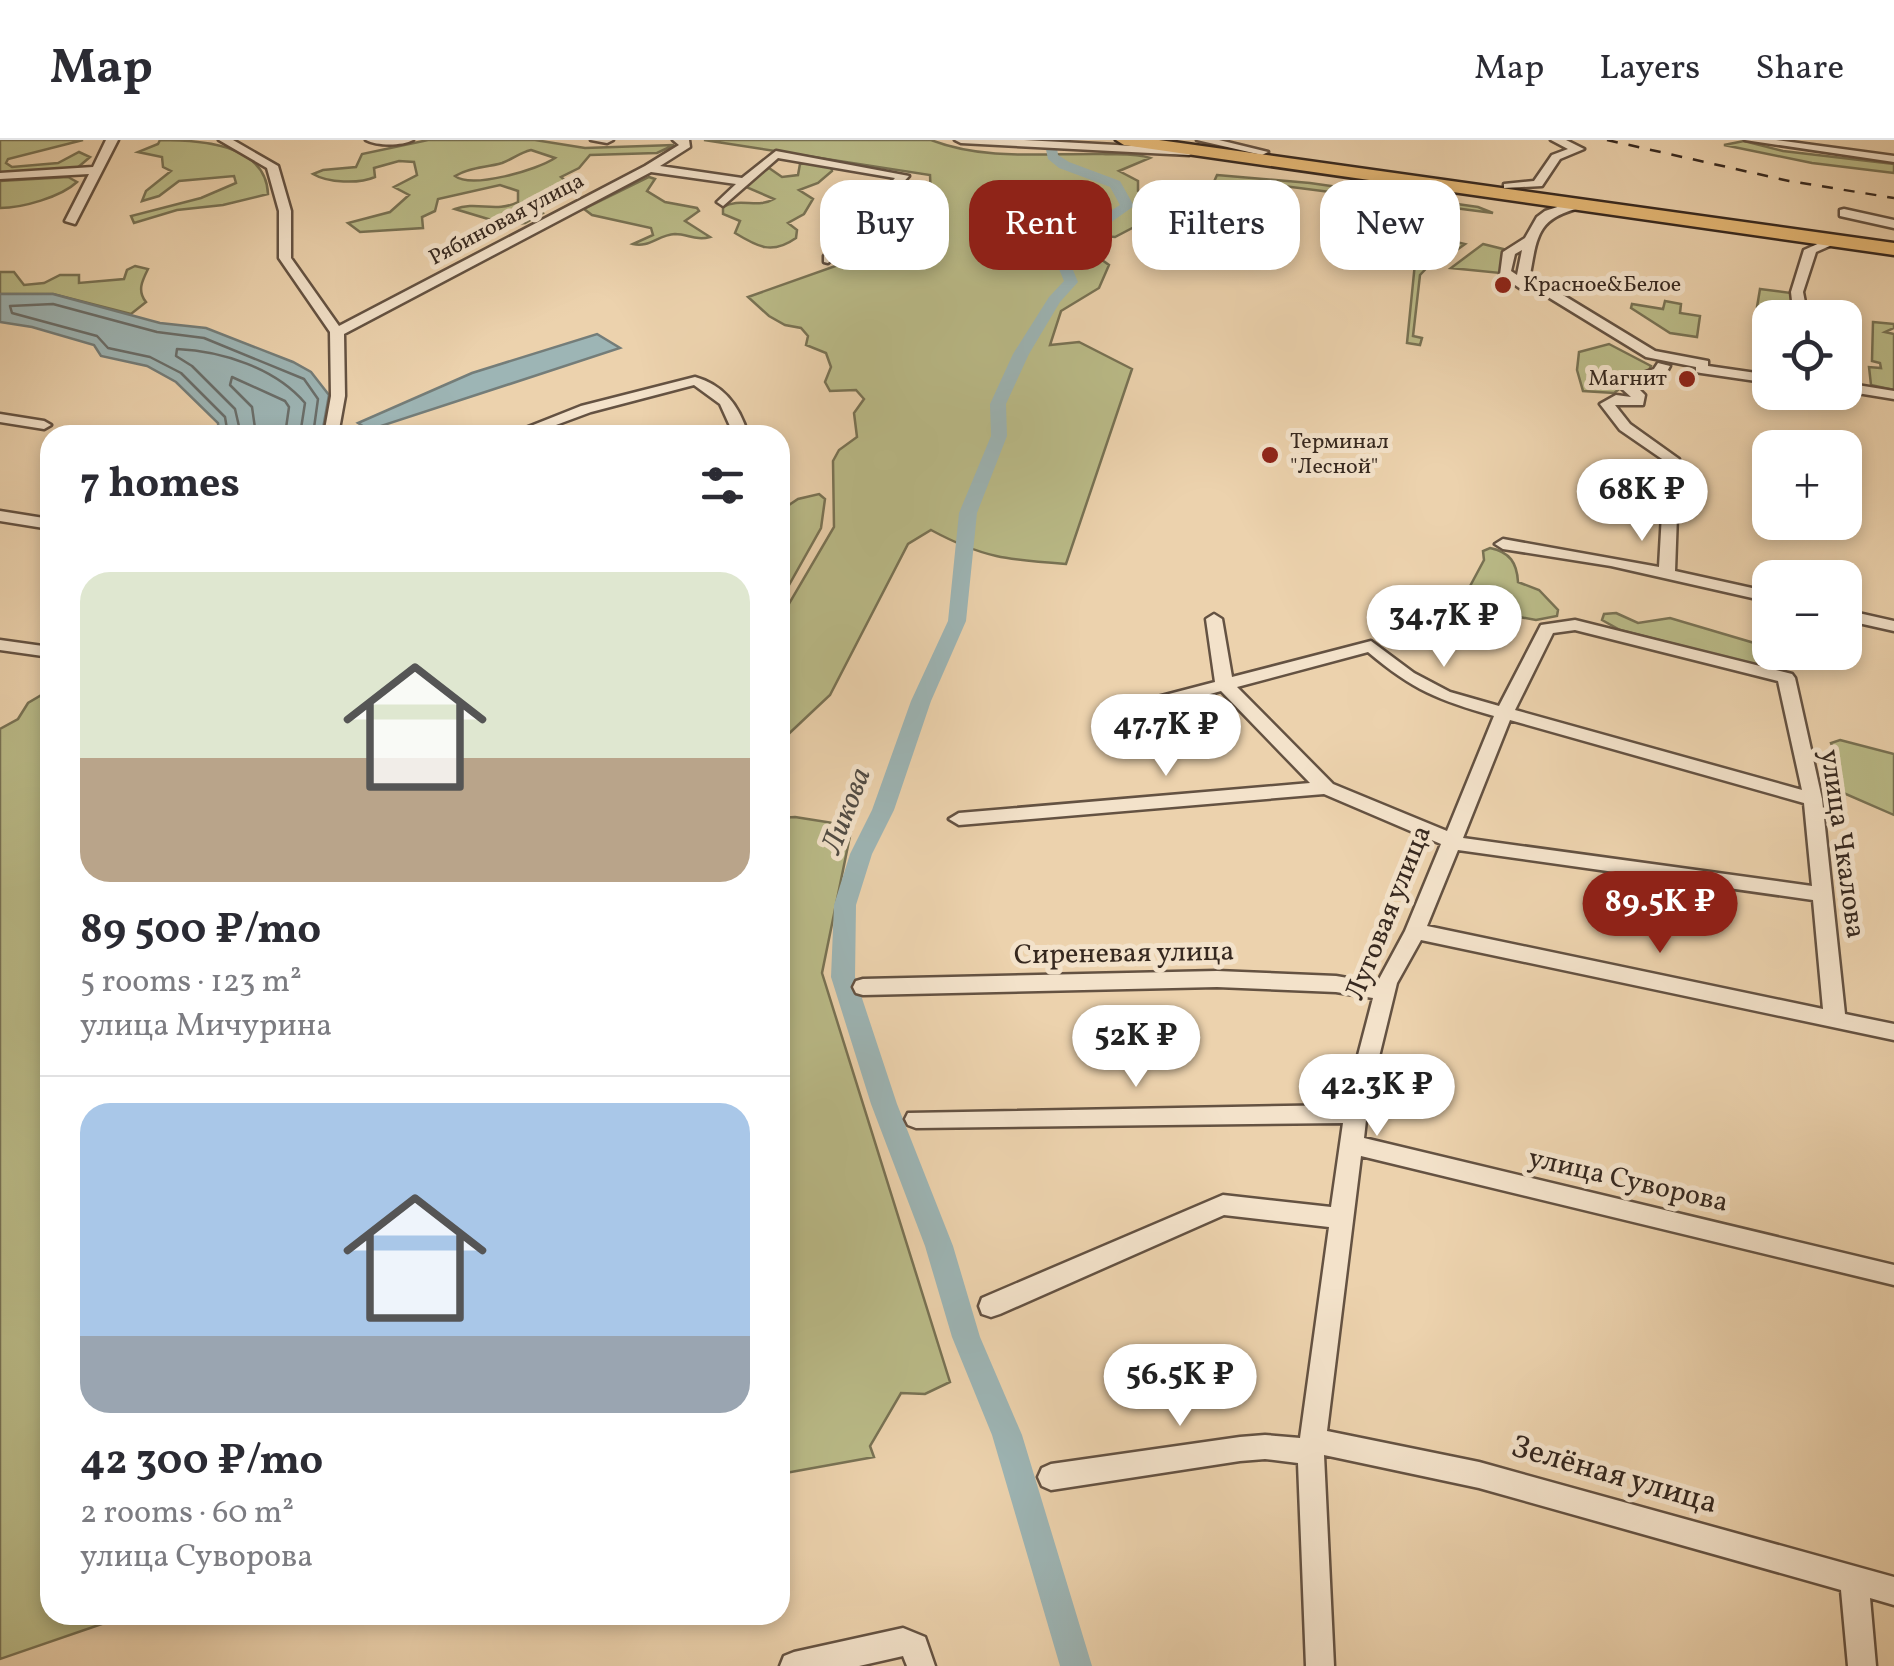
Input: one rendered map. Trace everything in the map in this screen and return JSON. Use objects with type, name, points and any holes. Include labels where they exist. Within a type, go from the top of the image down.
[{"type":"highway","points":[[1124,140],[1894,240]]},
{"type":"highway","points":[[1175,140],[1258,155]]},
{"type":"highway","points":[[1577,200],[1894,249]]},
{"type":"street","points":[[71,221],[112,140]]},
{"type":"street","points":[[372,140],[407,140]]},
{"type":"street","name":"Рябиновая улица","points":[[597,140],[607,140]]},
{"type":"street","name":"Рябиновая улица","points":[[337,332],[650,168],[684,147],[685,142],[680,140]]},
{"type":"street","points":[[961,140],[1258,155]]},
{"type":"street","points":[[1203,140],[1258,155]]},
{"type":"street","points":[[1508,191],[1544,180],[1556,157],[1578,149],[1557,140]]},
{"type":"street","points":[[1752,140],[1894,159]]},
{"type":"street","points":[[236,141],[272,166],[284,208],[288,242],[285,258],[337,332],[338,396],[333,425]]},
{"type":"street","points":[[722,202],[776,154],[903,176],[899,180]]},
{"type":"street","points":[[650,168],[743,182]]},
{"type":"street","points":[[0,176],[97,170]]},
{"type":"street","points":[[1544,180],[1577,200]]},
{"type":"street","points":[[1508,191],[1541,216]]},
{"type":"street","points":[[1577,200],[1541,216],[1529,242],[1522,276],[1651,354],[1752,375]]},
{"type":"street","points":[[1844,213],[1894,224]]},
{"type":"street","points":[[1788,234],[1808,244],[1810,250],[1797,292],[1798,300]]},
{"type":"street","points":[[1810,250],[1835,241]]},
{"type":"street","points":[[1529,242],[1509,252],[1504,272],[1651,363],[1695,372],[1702,364]]},
{"type":"street","points":[[1702,364],[1752,367]]},
{"type":"street","points":[[1663,366],[1660,372],[1625,384],[1638,395],[1638,402],[1616,399],[1607,404],[1625,426],[1672,458],[1668,573]]},
{"type":"street","points":[[542,425],[586,409],[695,381],[712,387],[735,425]]},
{"type":"street","points":[[1862,390],[1894,395]]},
{"type":"street","points":[[0,418],[44,425]]},
{"type":"street","points":[[0,516],[40,522]]},
{"type":"street","points":[[1503,544],[1668,573],[1752,593]]},
{"type":"street","points":[[1214,619],[1224,684],[1326,788],[1449,842],[1823,894]]},
{"type":"street","points":[[1862,619],[1894,626]]},
{"type":"street","name":"улица Чкалова","points":[[1558,625],[1575,625],[1661,644],[1786,678],[1813,799],[1836,1019]]},
{"type":"street","name":"Луговая улица","points":[[1320,1666],[1311,1446],[1349,1144],[1384,992],[1416,931],[1449,842],[1541,634],[1558,625]]},
{"type":"street","points":[[0,645],[40,651]]},
{"type":"street","points":[[1152,704],[1371,646],[1426,688],[1504,714],[1813,799]]},
{"type":"street","points":[[958,819],[1326,788]]},
{"type":"street","points":[[1416,931],[1894,1032]]},
{"type":"street","name":"Сиреневая улица","points":[[864,988],[1218,979],[1336,984],[1384,992]]},
{"type":"street","points":[[916,1119],[1356,1114]]},
{"type":"street","name":"улица Суворова","points":[[1349,1144],[1894,1275]]},
{"type":"street","points":[[992,1306],[1224,1205],[1340,1218]]},
{"type":"street","name":"Зелёная улица","points":[[1051,1477],[1240,1449],[1311,1446],[1479,1475],[1894,1591]]},
{"type":"street","points":[[1854,1580],[1862,1666]]},
{"type":"street","points":[[794,1666],[903,1642],[915,1647],[921,1666]]},
{"type":"green space","points":[[0,140],[83,140],[8,159],[6,163],[12,167],[58,163],[79,152],[90,157],[76,169],[0,174]]},
{"type":"green space","points":[[160,140],[210,144],[243,155],[256,164],[268,194],[223,205],[177,210],[134,223],[131,216],[201,198],[236,183],[234,176],[179,181],[159,196],[142,201],[146,191],[171,171],[163,167],[162,157],[138,152]]},
{"type":"green space","points":[[428,140],[535,140],[585,148],[674,145],[657,153],[590,155],[579,168],[561,177],[576,189],[538,206],[543,213],[525,223],[508,225],[455,209],[502,207],[518,202],[518,191],[500,185],[438,199],[435,211],[422,217],[423,228],[360,232],[348,223],[390,212],[409,195],[394,187],[417,175],[414,162],[399,161],[374,168],[375,177],[361,181],[335,181],[313,174],[356,167],[362,154]],"holes":[[[531,150],[555,158],[489,179],[455,176]]]},
{"type":"green space","points":[[704,140],[931,140],[973,151],[1016,155],[1150,158],[1119,171],[1136,180],[1132,180],[1132,228],[1115,237],[1112,180],[969,180],[969,270],[1107,270],[1099,288],[1061,311],[1050,345],[1079,342],[1132,369],[1066,564],[996,556],[931,530],[908,544],[830,695],[790,733],[790,602],[834,527],[833,461],[839,450],[857,437],[854,413],[864,399],[856,390],[830,391],[825,382],[831,367],[826,353],[806,345],[808,336],[801,328],[769,316],[748,297],[824,270],[949,270],[949,180],[930,180],[930,175]]},
{"type":"green space","points":[[1744,141],[1783,151],[1894,164],[1894,173],[1812,163],[1724,145]]},
{"type":"green space","points":[[800,164],[831,167],[832,171],[818,183],[799,190],[813,199],[804,214],[788,223],[797,230],[796,238],[772,248],[735,233],[740,221],[723,214],[723,207],[774,199],[746,187],[746,183],[769,168],[782,177],[798,175]]},
{"type":"green space","points":[[1217,175],[1275,180],[1215,180]]},
{"type":"green space","points":[[68,177],[77,182],[51,197],[0,208],[0,181]]},
{"type":"green space","points":[[649,177],[655,179],[647,191],[665,202],[697,208],[699,211],[685,221],[710,237],[675,234],[633,244],[653,235],[651,228],[592,215],[584,209]]},
{"type":"green space","points":[[1300,182],[1320,184],[1320,191],[1300,188]]},
{"type":"green space","points":[[1460,204],[1478,207],[1493,213],[1460,209]]},
{"type":"green space","points":[[1483,244],[1507,250],[1500,273],[1460,269],[1460,261]]},
{"type":"green space","points":[[135,266],[148,269],[141,290],[146,302],[131,314],[53,294],[0,294],[0,272],[14,272],[24,285],[44,283],[60,275],[79,275],[79,283],[124,279],[127,270]]},
{"type":"green space","points":[[1414,270],[1425,270],[1420,275],[1413,336],[1422,338],[1420,345],[1407,343]]},
{"type":"green space","points":[[1760,289],[1791,293],[1792,300],[1758,300]]},
{"type":"green space","points":[[1665,301],[1681,304],[1680,313],[1700,316],[1697,337],[1670,333],[1631,308],[1632,304],[1663,309]]},
{"type":"green space","points":[[1873,322],[1894,324],[1885,332],[1894,334],[1894,390],[1871,385],[1869,367],[1881,368],[1880,363],[1872,361]]},
{"type":"green space","points":[[1609,344],[1651,366],[1648,372],[1620,380],[1622,387],[1614,393],[1583,391],[1577,370],[1579,352]]},
{"type":"green space","points":[[819,494],[825,499],[821,528],[790,583],[790,504]]},
{"type":"green space","points":[[1490,548],[1507,556],[1514,564],[1518,582],[1539,590],[1558,610],[1557,616],[1536,620],[1419,599],[1404,589],[1469,588],[1484,560],[1483,551]]},
{"type":"green space","points":[[1616,613],[1638,623],[1670,618],[1752,642],[1752,664],[1620,630],[1602,620],[1604,614]]},
{"type":"green space","points":[[40,696],[40,1625],[99,1625],[0,1659],[0,729],[18,719],[28,703]]},
{"type":"green space","points":[[1840,740],[1894,754],[1894,815],[1832,788],[1830,780],[1837,759],[1831,743]]},
{"type":"green space","points":[[790,817],[852,826],[822,973],[950,1382],[925,1394],[901,1393],[870,1446],[874,1457],[790,1472]]},
{"type":"water","points":[[0,294],[53,294],[160,323],[206,328],[311,372],[329,395],[324,425],[218,425],[176,382],[147,366],[101,356],[94,345],[0,322]]},
{"type":"water","points":[[597,334],[620,348],[384,425],[358,423],[472,373]]},
{"type":"waterway","name":"Ликова","points":[[1050,140],[1052,156],[1064,165],[1115,184],[1127,206],[1098,225],[1066,237],[1086,250],[1066,269],[1071,282],[1054,300],[1021,354],[998,404],[999,436],[968,513],[957,621],[921,701],[883,810],[861,854],[845,905],[843,977],[884,1104],[939,1246],[966,1337],[1007,1435],[1076,1666]]},
{"type":"railway","points":[[1607,140],[1789,181],[1894,198]]},
{"type":"place","name":"Красное&Белое","points":[[1503,285]]},
{"type":"place","name":"Магнит","points":[[1687,379]]},
{"type":"place","name":"Терминал \"Лесной\"","points":[[1270,455]]}]
